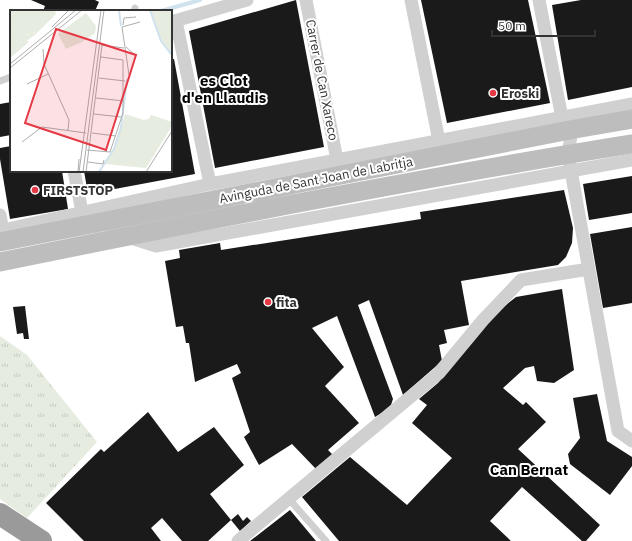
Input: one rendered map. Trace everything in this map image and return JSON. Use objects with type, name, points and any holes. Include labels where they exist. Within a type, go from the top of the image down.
[{"type":"highway","points":[[0,514],[40,541]]},
{"type":"highway","points":[[0,532],[14,541]]},
{"type":"main road","name":"Avinguda de Sant Joan de Labritja","points":[[2,238],[568,123],[632,119]]},
{"type":"main road","name":"Avinguda de Sant Joan de Labritja","points":[[0,262],[237,214],[569,163],[632,144]]},
{"type":"street","points":[[210,184],[173,21],[247,0]]},
{"type":"street","name":"Carrer de Can Xareco","points":[[306,0],[337,160]]},
{"type":"street","points":[[411,0],[439,141]]},
{"type":"street","points":[[539,0],[571,136],[569,163],[618,432],[632,441]]},
{"type":"street","name":"Avinguda de Sant Joan de Labritja","points":[[2,238],[82,212],[210,184],[439,141],[568,123],[632,104]]},
{"type":"street","name":"Avinguda de Sant Joan de Labritja","points":[[569,163],[632,160]]},
{"type":"street","points":[[74,172],[82,212]]},
{"type":"street","points":[[0,215],[2,238]]},
{"type":"street","points":[[238,541],[439,373],[483,320],[521,280],[589,269]]},
{"type":"lane","points":[[0,81],[10,76]]},
{"type":"lane","points":[[289,499],[326,541]]},
{"type":"green space","points":[[0,336],[27,355],[97,442],[27,518],[0,499]]},
{"type":"building","points":[[31,0],[95,0],[99,2],[95,10],[43,10],[45,6]]},
{"type":"building","points":[[296,0],[324,147],[215,168],[189,31]]},
{"type":"building","points":[[421,0],[528,0],[550,103],[447,123]]},
{"type":"building","points":[[581,0],[632,0],[632,87],[568,100],[552,5]]},
{"type":"building","points":[[172,59],[174,59],[195,174],[88,194],[84,172],[172,172]]},
{"type":"building","points":[[10,102],[10,135],[0,137],[0,104]]},
{"type":"building","name":"FIRSTSTOP","points":[[10,146],[10,172],[62,172],[68,209],[10,219],[0,159],[0,148]]},
{"type":"building","points":[[632,176],[632,213],[589,220],[583,184]]},
{"type":"building","points":[[564,190],[573,228],[572,243],[566,257],[558,265],[461,281],[469,325],[444,330],[447,343],[439,345],[442,361],[403,395],[369,300],[358,305],[393,399],[390,408],[375,417],[337,316],[312,328],[344,367],[325,386],[359,423],[328,450],[333,455],[316,469],[292,444],[259,465],[244,437],[250,432],[232,378],[241,373],[237,364],[195,382],[189,343],[186,343],[183,326],[176,327],[165,261],[180,258],[179,250],[220,243],[221,250],[421,219],[420,212]]},
{"type":"building","points":[[632,227],[632,303],[603,308],[590,234]]},
{"type":"building","points":[[562,289],[574,370],[554,383],[537,381],[534,366],[525,368],[503,388],[523,405],[526,402],[546,422],[518,449],[600,525],[586,541],[582,541],[522,487],[490,521],[511,541],[339,541],[302,497],[350,457],[407,505],[452,458],[412,423],[427,405],[419,399],[438,383],[498,311],[516,297]]},
{"type":"building","points":[[25,306],[29,339],[24,339],[23,333],[17,334],[13,307]]},
{"type":"building","points":[[597,394],[607,441],[632,457],[632,466],[610,495],[570,464],[568,454],[580,438],[573,398]]},
{"type":"building","points":[[148,412],[178,452],[214,427],[244,465],[210,494],[231,520],[208,541],[182,541],[162,518],[151,528],[161,541],[84,541],[46,503],[101,449],[104,452]]},
{"type":"building","points":[[290,510],[316,541],[250,541]]},
{"type":"building","points":[[238,514],[243,521],[247,517],[251,521],[240,531],[231,520]]},
{"type":"waterway","points":[[165,10],[200,0]]},
{"type":"place","name":"Eroski","points":[[493,93]]},
{"type":"place","name":"FIRSTSTOP","points":[[35,190]]},
{"type":"place","name":"fita","points":[[268,302]]},
{"type":"district","name":"es Clot d'en Llaudis","points":[[224,88]]},
{"type":"district","name":"Can Bernat","points":[[529,469]]}]
